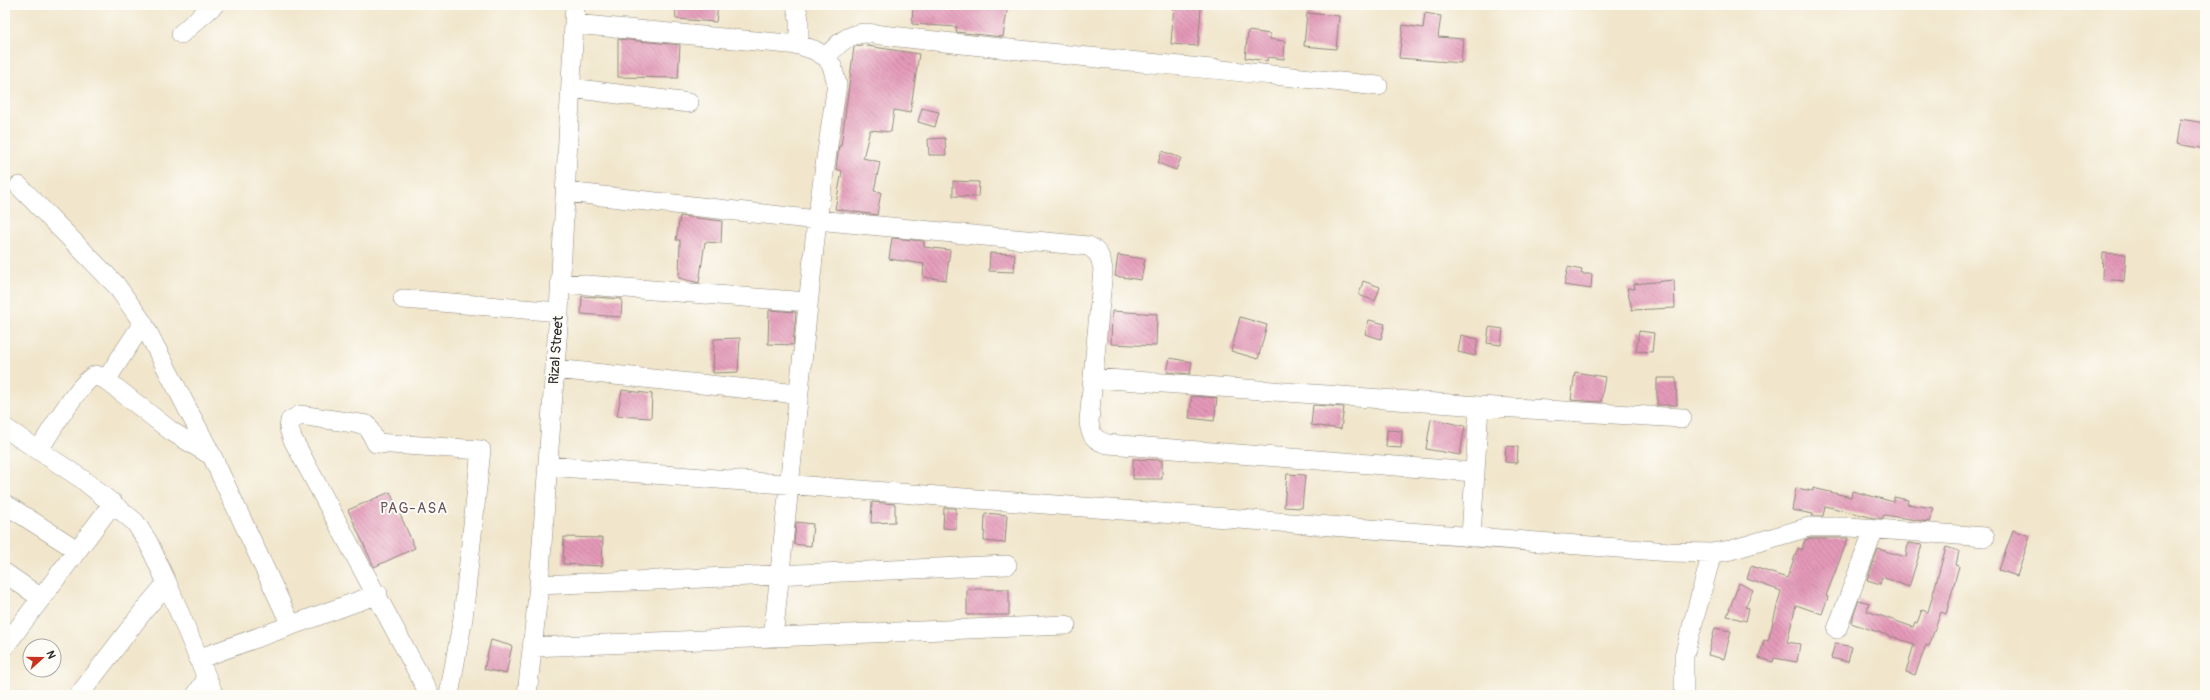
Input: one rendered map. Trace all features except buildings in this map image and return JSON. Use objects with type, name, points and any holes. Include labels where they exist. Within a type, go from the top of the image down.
[{"type":"street","points":[[181,34],[214,5]]},
{"type":"street","name":"Rizal Street","points":[[527,695],[539,585],[559,312],[575,5]]},
{"type":"street","points":[[796,5],[799,19],[799,45]]},
{"type":"street","points":[[574,24],[799,45],[814,50],[826,57],[832,66],[837,84],[817,220],[773,638]]},
{"type":"street","points":[[826,57],[846,38],[855,34],[866,33],[1004,50],[1207,67],[1378,86]]},
{"type":"street","points":[[571,88],[689,103]]},
{"type":"street","points":[[19,186],[116,285],[142,323],[212,456],[291,625]]},
{"type":"street","points":[[566,192],[817,220],[1078,243],[1095,249],[1102,262],[1103,270],[1090,429],[1098,442],[1474,472]]},
{"type":"street","points":[[561,283],[808,302]]},
{"type":"street","points":[[403,300],[559,312]]},
{"type":"street","points":[[106,380],[142,323]]},
{"type":"street","points":[[555,369],[798,394]]},
{"type":"street","points":[[39,450],[88,379],[96,375],[106,380],[171,431],[212,456]]},
{"type":"street","points":[[1094,378],[1479,406],[1682,418]]},
{"type":"street","points":[[1471,537],[1479,406]]},
{"type":"street","points":[[430,695],[378,594],[292,438],[289,428],[290,421],[300,415],[367,425],[376,443],[481,450],[463,618],[449,695]]},
{"type":"street","points":[[5,428],[39,450],[113,503],[135,522],[148,542],[167,584],[198,659],[205,690]]},
{"type":"street","points":[[548,466],[1153,514],[1670,552],[1712,553],[1731,550],[1809,527],[1874,529],[1985,537]]},
{"type":"street","points":[[5,646],[113,503]]},
{"type":"street","points":[[5,504],[76,550]]},
{"type":"street","points":[[1837,629],[1874,529]]},
{"type":"street","points":[[1684,695],[1684,656],[1712,553]]},
{"type":"street","points":[[539,585],[1007,566]]},
{"type":"street","points":[[5,573],[41,598]]},
{"type":"street","points":[[79,695],[167,584]]},
{"type":"street","points":[[198,659],[378,594]]},
{"type":"street","points":[[533,647],[1066,625]]},
{"type":"district","name":"PAG-ASA","points":[[414,508]]}]
